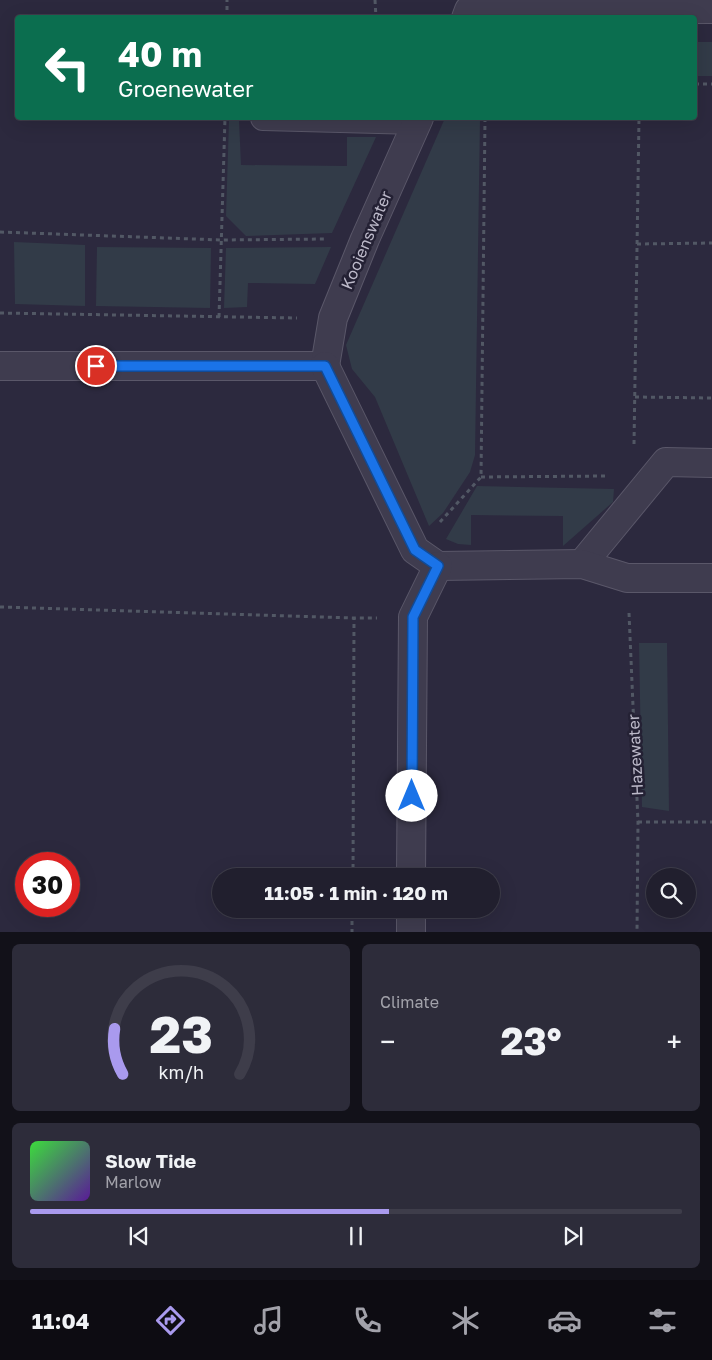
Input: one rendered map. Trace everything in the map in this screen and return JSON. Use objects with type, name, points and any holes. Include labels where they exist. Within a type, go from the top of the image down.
[{"type":"street","points":[[467,9],[712,9]]},
{"type":"street","name":"Kooienswater","points":[[325,366],[332,318],[418,120]]},
{"type":"street","points":[[0,366],[325,366],[415,550],[438,566],[582,564],[627,578],[712,578]]},
{"type":"street","points":[[582,564],[666,462],[712,463]]},
{"type":"street","points":[[411,868],[413,617],[438,566]]},
{"type":"street","points":[[411,918],[411,932]]},
{"type":"path","points":[[227,0],[227,15]]},
{"type":"path","points":[[376,0],[376,15]]},
{"type":"path","points":[[697,84],[712,84]]},
{"type":"path","points":[[219,317],[225,120]]},
{"type":"path","points":[[415,550],[481,477],[484,120]]},
{"type":"path","points":[[634,446],[639,120]]},
{"type":"path","points":[[0,232],[222,240],[365,239]]},
{"type":"path","points":[[637,244],[712,243]]},
{"type":"path","points":[[0,313],[332,318]]},
{"type":"path","points":[[634,397],[712,398]]},
{"type":"path","points":[[481,477],[634,476],[633,502]]},
{"type":"path","name":"Hazewater","points":[[627,578],[638,822],[637,932]]},
{"type":"path","points":[[0,607],[354,618],[413,617]]},
{"type":"path","points":[[353,868],[354,618]]},
{"type":"path","points":[[638,822],[712,822]]},
{"type":"path","points":[[352,918],[352,932]]},
{"type":"shaded area","points":[[697,42],[712,42],[712,76],[697,76]]},
{"type":"shaded area","points":[[229,120],[239,120],[241,165],[347,166],[347,137],[376,137],[332,233],[246,236],[226,216]]},
{"type":"shaded area","points":[[444,120],[480,120],[475,455],[470,472],[443,513],[429,526],[375,397],[352,369],[346,345]]},
{"type":"shaded area","points":[[14,242],[85,245],[85,306],[15,304]]},
{"type":"shaded area","points":[[97,247],[211,248],[210,308],[96,306]]},
{"type":"shaded area","points":[[331,247],[315,284],[248,283],[247,307],[224,308],[226,248]]},
{"type":"shaded area","points":[[477,486],[614,489],[613,502],[563,546],[563,516],[471,515],[471,545],[458,544],[446,539]]},
{"type":"shaded area","points":[[639,643],[667,643],[669,811],[642,807]]},
{"type":"route","points":[[96,366],[325,366],[415,550],[438,566],[413,617],[412,796]]}]
